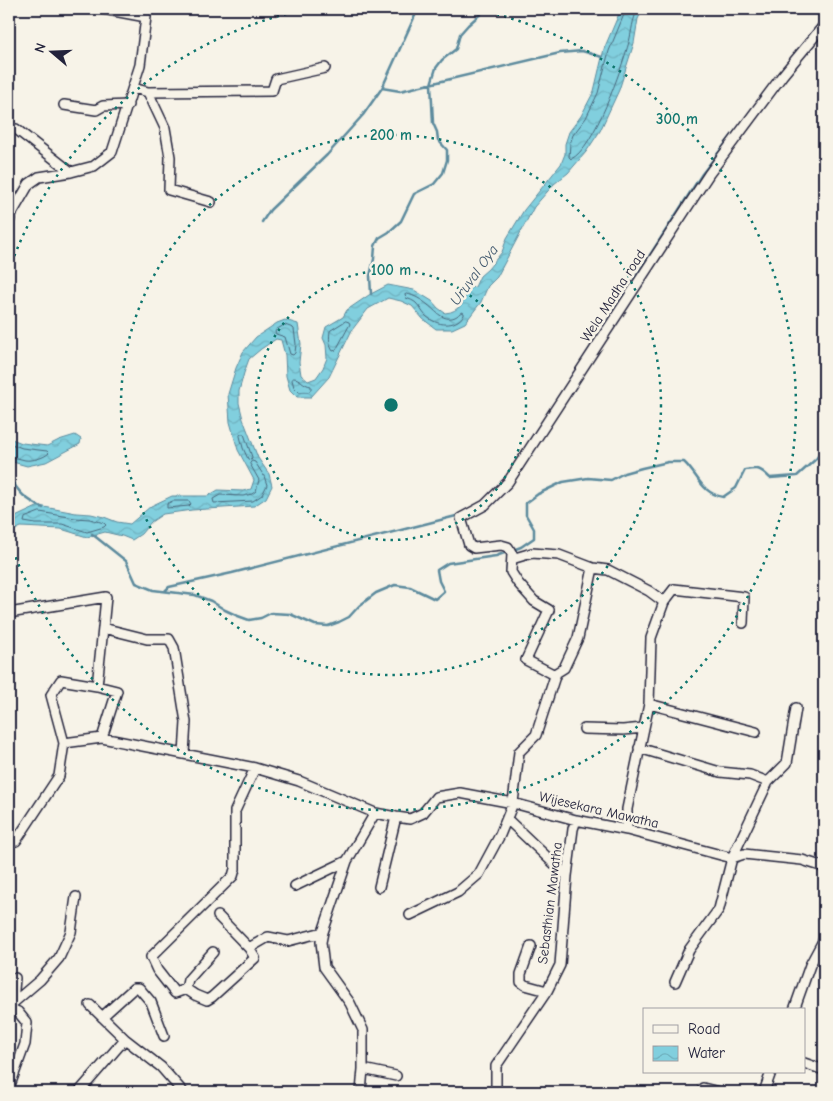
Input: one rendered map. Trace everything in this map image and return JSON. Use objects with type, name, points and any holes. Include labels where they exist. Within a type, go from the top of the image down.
[{"type":"street","points":[[9,217],[29,184],[39,177],[94,166],[112,152],[140,65],[146,13],[103,9]]},
{"type":"street","name":"Wela Madha road","points":[[510,551],[501,545],[474,548],[469,545],[461,518],[485,505],[508,482],[709,174],[782,76],[824,26]]},
{"type":"street","points":[[133,88],[148,92],[272,91],[276,79],[326,68]]},
{"type":"street","points":[[148,92],[165,128],[170,158],[169,190],[211,202]]},
{"type":"street","points":[[64,106],[96,110],[103,106],[128,105]]},
{"type":"street","points":[[16,129],[71,172]]},
{"type":"street","points":[[510,551],[515,558],[532,554],[559,555],[593,568],[608,570],[649,591],[664,602]]},
{"type":"street","points":[[510,551],[511,572],[518,584],[534,601],[549,610],[526,660],[556,674]]},
{"type":"street","points":[[410,916],[458,892],[479,874],[500,835],[513,803],[519,752],[536,735],[556,674],[564,668],[578,638],[593,568]]},
{"type":"street","points":[[627,830],[627,809],[649,704],[651,638],[664,602],[674,589],[744,597],[743,623]]},
{"type":"street","points":[[9,613],[106,597],[97,686]]},
{"type":"street","points":[[104,628],[148,639],[169,639],[174,648],[186,722],[184,754]]},
{"type":"street","points":[[9,837],[16,841],[59,776],[64,743],[51,695],[61,680],[117,691],[102,738]]},
{"type":"street","points":[[649,704],[756,732]]},
{"type":"street","points":[[675,982],[689,950],[719,909],[732,858],[768,782],[787,763],[796,708]]},
{"type":"street","points":[[584,729],[623,730],[643,728]]},
{"type":"street","name":"Wijesekara Mawatha","points":[[64,743],[102,738],[255,768],[299,781],[375,813],[396,817],[410,819],[423,813],[436,796],[460,793],[513,803],[576,820],[627,830],[732,858],[744,854],[802,860],[824,867]]},
{"type":"street","points":[[639,748],[720,772],[750,775],[768,782]]},
{"type":"street","points":[[186,989],[175,993],[157,970],[152,957],[233,876],[236,869],[235,812],[255,768]]},
{"type":"street","points":[[361,1092],[364,1030],[350,1003],[324,968],[321,942],[347,861],[375,813]]},
{"type":"street","points":[[379,887],[396,817]]},
{"type":"street","points":[[507,819],[567,876]]},
{"type":"street","name":"Sebasthian Mawatha","points":[[496,1092],[496,1066],[547,991],[560,965],[567,876],[573,829],[576,820]]},
{"type":"street","points":[[294,886],[347,861]]},
{"type":"street","points":[[11,1006],[40,980],[59,958],[71,932],[76,897]]},
{"type":"street","points":[[186,989],[207,1000],[255,958],[249,948],[218,916]]},
{"type":"street","points":[[249,948],[268,937],[288,941],[323,932]]},
{"type":"street","points":[[795,1008],[810,966],[824,939]]},
{"type":"street","points":[[531,946],[521,974],[521,982],[525,985],[547,991]]},
{"type":"street","points":[[186,989],[188,980],[213,952]]},
{"type":"street","points":[[11,1006],[15,978]]},
{"type":"street","points":[[102,1017],[134,988],[139,988],[150,1002],[164,1036]]},
{"type":"street","points":[[90,1005],[125,1040],[161,1067],[183,1092]]},
{"type":"street","points":[[9,1088],[25,1044],[28,1023],[11,1006]]},
{"type":"street","points":[[79,1092],[125,1040]]},
{"type":"street","points":[[806,1064],[824,1070]]},
{"type":"street","points":[[363,1069],[396,1076]]},
{"type":"street","points":[[764,1092],[770,1074]]},
{"type":"street","points":[[704,1088],[720,1092]]},
{"type":"water","points":[[621,9],[643,9],[638,19],[634,43],[619,90],[600,131],[586,152],[568,173],[554,184],[534,207],[497,277],[488,286],[481,302],[465,323],[452,329],[436,329],[423,319],[412,306],[388,298],[368,309],[352,330],[329,377],[311,397],[297,397],[290,390],[281,340],[276,339],[249,359],[239,391],[239,403],[258,458],[269,474],[272,486],[266,498],[254,506],[163,514],[151,522],[141,534],[132,540],[105,532],[87,537],[61,529],[21,527],[9,533],[9,520],[39,506],[91,514],[130,524],[151,506],[172,496],[208,496],[218,490],[243,491],[251,489],[254,480],[238,450],[230,422],[228,394],[243,352],[256,337],[277,323],[285,320],[298,324],[301,344],[299,362],[301,375],[308,381],[316,378],[327,358],[326,345],[323,338],[326,327],[343,317],[347,310],[369,295],[388,285],[414,290],[432,301],[445,313],[458,308],[470,288],[475,287],[480,276],[502,252],[507,238],[524,210],[561,164],[569,132],[581,116],[594,91],[604,49]]},
{"type":"water","points":[[75,435],[81,439],[80,444],[46,462],[27,466],[9,461],[9,438],[22,443],[47,446]]},
{"type":"waterway","points":[[262,222],[270,210],[327,155],[363,115],[382,88],[418,9]]},
{"type":"waterway","points":[[371,294],[370,276],[375,246],[379,238],[401,221],[414,194],[434,184],[443,173],[447,160],[447,150],[438,140],[433,123],[431,84],[436,68],[442,60],[456,49],[460,34],[486,9]]},
{"type":"waterway","points":[[382,88],[400,91],[560,53],[582,51],[602,57]]},
{"type":"waterway","points":[[562,392],[702,174],[736,130]]},
{"type":"waterway","points":[[511,469],[523,451]]},
{"type":"waterway","name":"Uruval Oya","points":[[92,534],[126,561],[136,583],[153,590],[195,595],[249,620],[261,618],[271,613],[290,614],[315,625],[328,626],[349,617],[359,606],[376,593],[395,585],[410,587],[435,599],[444,591],[439,581],[437,570],[448,563],[496,556],[521,547],[534,538],[534,529],[526,515],[526,503],[538,494],[563,482],[588,478],[611,480],[624,473],[642,468],[668,462],[684,462],[705,488],[723,497],[736,488],[745,470],[759,469],[770,478],[797,476],[824,451]]},
{"type":"waterway","name":"Uruval Oya","points":[[9,477],[23,496],[43,508]]},
{"type":"waterway","points":[[165,591],[169,587],[232,573],[460,515]]}]
